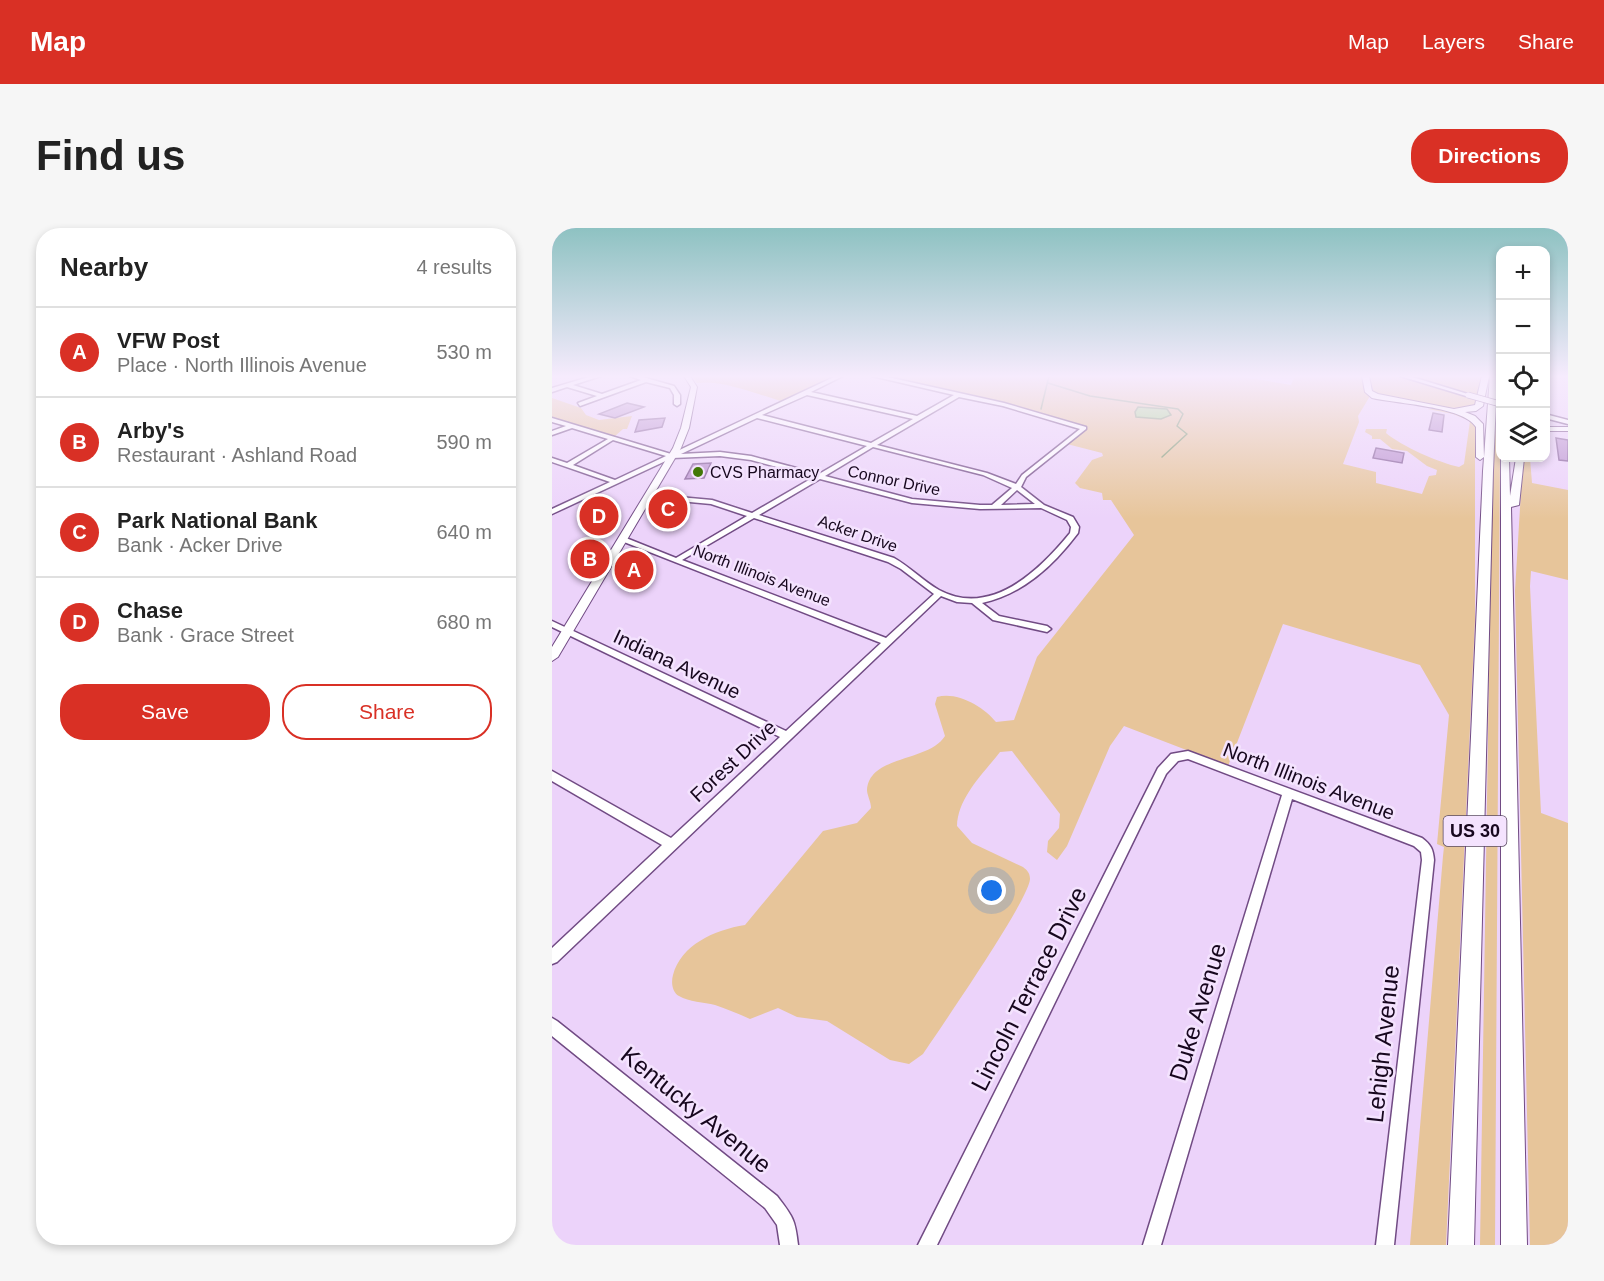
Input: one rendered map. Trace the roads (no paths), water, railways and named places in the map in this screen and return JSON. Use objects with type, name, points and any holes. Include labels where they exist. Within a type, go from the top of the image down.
[{"type":"highway","points":[[1476,423],[1479,426],[1484,562]]},
{"type":"highway","name":"US 30","points":[[1461,1245],[1484,562],[1495,423]]},
{"type":"highway","points":[[1550,428],[1566,427]]},
{"type":"highway","name":"US 30","points":[[1505,462],[1514,1245]]},
{"type":"highway","points":[[1507,579],[1513,568],[1514,509],[1520,462]]},
{"type":"main road","points":[[552,657],[672,456],[686,423]]},
{"type":"street","points":[[564,423],[672,456]]},
{"type":"street","points":[[552,512],[741,423]]},
{"type":"street","points":[[787,423],[1000,479],[1017,487],[1042,506],[1073,521],[1075,530],[1072,536],[1021,586],[998,597],[974,601]]},
{"type":"street","points":[[677,560],[908,423]]},
{"type":"street","points":[[994,507],[1017,487],[1024,477],[1084,428],[1069,423]]},
{"type":"street","points":[[552,433],[572,426]]},
{"type":"street","points":[[568,465],[613,438]]},
{"type":"street","name":"Connor Drive","points":[[672,456],[739,456],[912,501],[994,507],[1042,506]]},
{"type":"street","points":[[552,460],[615,482]]},
{"type":"street","points":[[1000,479],[1024,477]]},
{"type":"street","name":"Acker Drive","points":[[645,501],[705,500],[754,514],[891,560],[908,568],[940,593],[974,601],[996,618],[1047,629]]},
{"type":"street","name":"North Illinois Avenue","points":[[623,540],[888,642]]},
{"type":"street","name":"Forest Drive","points":[[552,957],[940,593]]},
{"type":"street","name":"Indiana Avenue","points":[[552,624],[787,736]]},
{"type":"street","name":"North Illinois Avenue","points":[[1175,757],[1194,756],[1418,842],[1427,849]]},
{"type":"street","name":"Lincoln Terrace Drive","points":[[927,1245],[1162,771],[1175,757]]},
{"type":"street","points":[[552,776],[671,844]]},
{"type":"street","name":"Duke Avenue","points":[[1152,1245],[1288,793]]},
{"type":"street","name":"Lehigh Avenue","points":[[1385,1245],[1428,860],[1427,849]]},
{"type":"street","name":"Kentucky Avenue","points":[[552,1026],[771,1202],[786,1222],[789,1245]]},
{"type":"waterway","points":[[1162,457],[1187,434],[1177,426],[1178,423]]},
{"type":"place","name":"CVS Pharmacy","points":[[698,472]]},
{"type":"place","name":"Park National Bank","points":[[668,509]]},
{"type":"place","name":"Chase","points":[[599,516]]},
{"type":"place","name":"Arby's","points":[[590,559]]},
{"type":"place","name":"VFW Post","points":[[634,570]]}]
